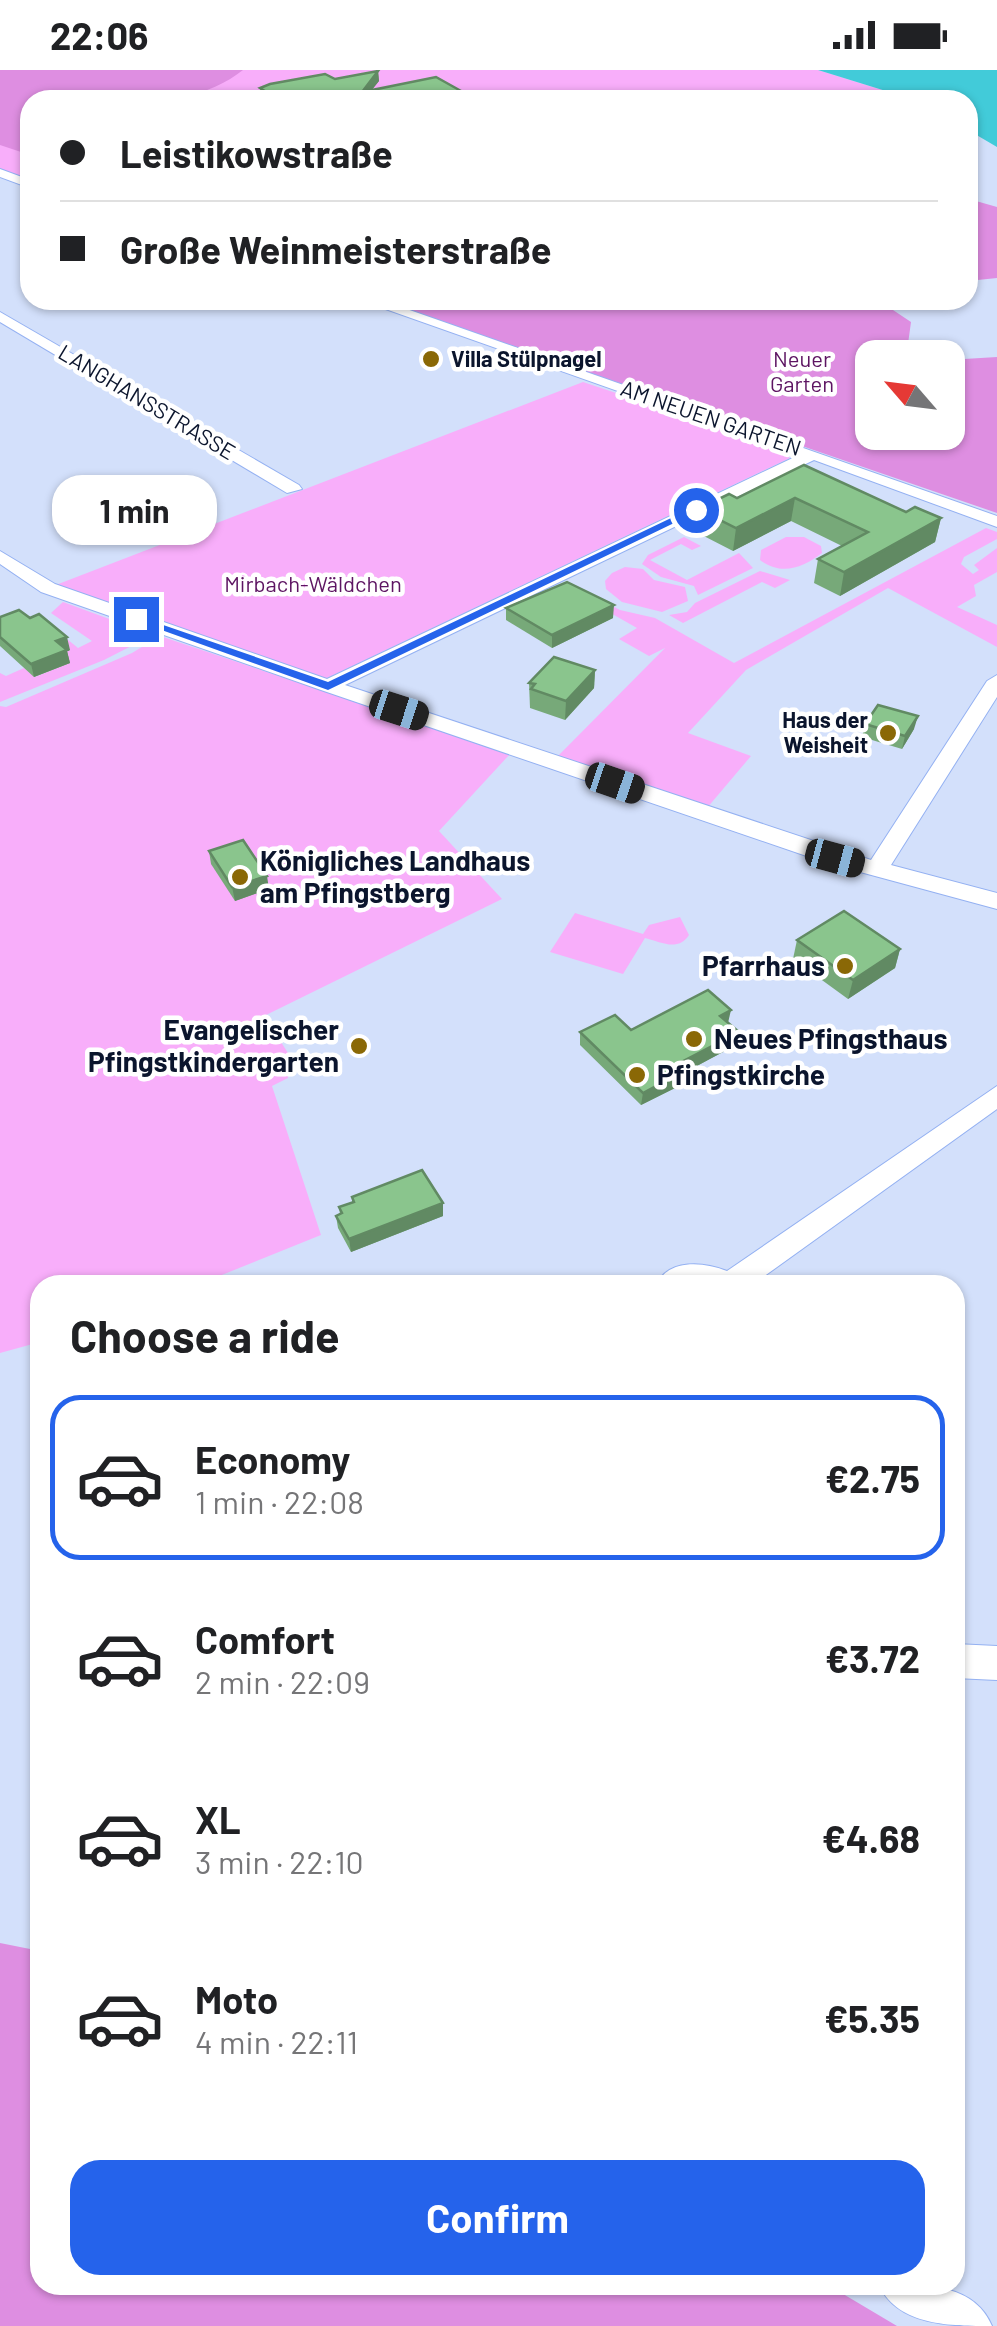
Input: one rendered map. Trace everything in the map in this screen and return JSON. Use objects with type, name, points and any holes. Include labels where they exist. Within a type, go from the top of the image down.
[{"type":"street","name":"AM NEUEN GARTEN","points":[[396,310],[997,522]]},
{"type":"street","name":"LANGHANSSTRASSE","points":[[0,316],[292,489]]},
{"type":"street","points":[[328,686],[813,454]]},
{"type":"street","points":[[0,556],[48,588],[328,686],[877,870],[997,900]]},
{"type":"street","points":[[877,870],[997,681]]},
{"type":"street","points":[[743,1275],[997,1096]]},
{"type":"street","points":[[965,1661],[997,1663]]},
{"type":"street","points":[[917,2295],[970,2326]]},
{"type":"green space","points":[[0,70],[818,70],[883,90],[20,90],[20,178],[0,171]]},
{"type":"green space","points":[[0,70],[243,70],[205,90],[20,90],[20,152],[0,145]]},
{"type":"green space","points":[[978,202],[997,207],[997,278],[978,280]]},
{"type":"green space","name":"Neuer Garten","points":[[407,310],[893,310],[911,322],[909,340],[855,340],[855,450],[965,450],[965,359],[997,357],[997,513]]},
{"type":"green space","name":"Mirbach-Wäldchen","points":[[583,382],[763,442],[790,458],[327,678],[300,677],[48,588]]},
{"type":"green space","points":[[986,528],[997,532],[997,539],[964,557],[961,564],[973,574],[979,570],[974,565],[997,548],[997,572],[974,585],[976,596],[957,607],[997,625],[997,647],[888,588],[746,670],[688,733],[751,756],[707,808],[556,758],[665,648],[649,656],[619,639],[637,628],[561,585],[566,582],[620,610],[655,618],[734,663]]},
{"type":"green space","points":[[684,537],[701,546],[692,550],[681,544],[650,560],[687,580],[739,553],[753,568],[698,595],[694,586],[661,577],[642,564],[648,555]]},
{"type":"green space","points":[[786,537],[804,537],[821,546],[822,553],[807,563],[784,569],[760,560],[761,550]]},
{"type":"green space","points":[[625,567],[643,569],[654,580],[685,587],[688,601],[662,612],[622,602],[606,589],[605,581]]},
{"type":"green space","points":[[760,571],[790,580],[775,588],[762,582],[683,623],[669,615],[687,612],[695,603]]},
{"type":"green space","points":[[63,602],[153,635],[104,660],[0,702],[0,673],[6,676],[24,668],[35,677],[69,663],[60,654],[68,651],[67,639],[78,648],[92,641],[51,613]]},
{"type":"green space","points":[[160,636],[510,754],[439,831],[502,899],[264,1016],[290,1056],[288,1078],[272,1086],[321,1235],[222,1275],[30,1275],[30,1345],[0,1353],[0,706],[6,707],[132,653]]},
{"type":"green space","points":[[575,913],[643,934],[649,925],[680,917],[689,935],[674,944],[645,938],[623,974],[550,952]]},
{"type":"green space","points":[[0,1943],[30,1949],[30,2295],[845,2295],[897,2326],[0,2326]]},
{"type":"water","points":[[818,70],[997,70],[997,147],[978,136],[978,90],[883,90]]},
{"type":"building","points":[[378,71],[364,90],[260,88],[325,74],[335,79]]},
{"type":"building","points":[[436,77],[459,90],[372,90]]},
{"type":"building","points":[[804,465],[906,512],[915,507],[941,518],[844,572],[818,559],[868,532],[795,498],[736,528],[698,509],[729,494],[737,498]]},
{"type":"building","points":[[567,582],[614,605],[552,635],[506,608]]},
{"type":"building","points":[[19,610],[30,618],[39,614],[67,637],[56,641],[67,650],[31,664],[0,637],[0,617]]},
{"type":"building","points":[[554,657],[595,670],[566,701],[531,689],[535,684],[529,683]]},
{"type":"building","points":[[878,705],[918,716],[905,736],[865,724]]},
{"type":"building","points":[[243,840],[267,876],[232,887],[209,851]]},
{"type":"building","points":[[844,911],[900,949],[853,980],[797,940]]},
{"type":"building","points":[[708,990],[731,1010],[720,1016],[739,1032],[672,1067],[678,1074],[643,1093],[580,1032],[615,1015],[631,1030]]},
{"type":"building","points":[[422,1170],[443,1203],[349,1239],[336,1216],[342,1213],[339,1207],[354,1202],[352,1197]]},
{"type":"place","name":"Villa Stülpnagel","points":[[431,359]]},
{"type":"place","name":"Haus der Weisheit","points":[[888,733]]},
{"type":"place","name":"Königliches Landhaus am Pfingstberg","points":[[240,877]]},
{"type":"place","name":"Pfarrhaus","points":[[845,966]]},
{"type":"place","name":"Neues Pfingsthaus","points":[[694,1039]]},
{"type":"place","name":"Evangelischer Pfingstkindergarten","points":[[359,1046]]},
{"type":"place","name":"Pfingstkirche","points":[[637,1075]]},
{"type":"route","points":[[136,619],[328,686],[696,510]]}]
